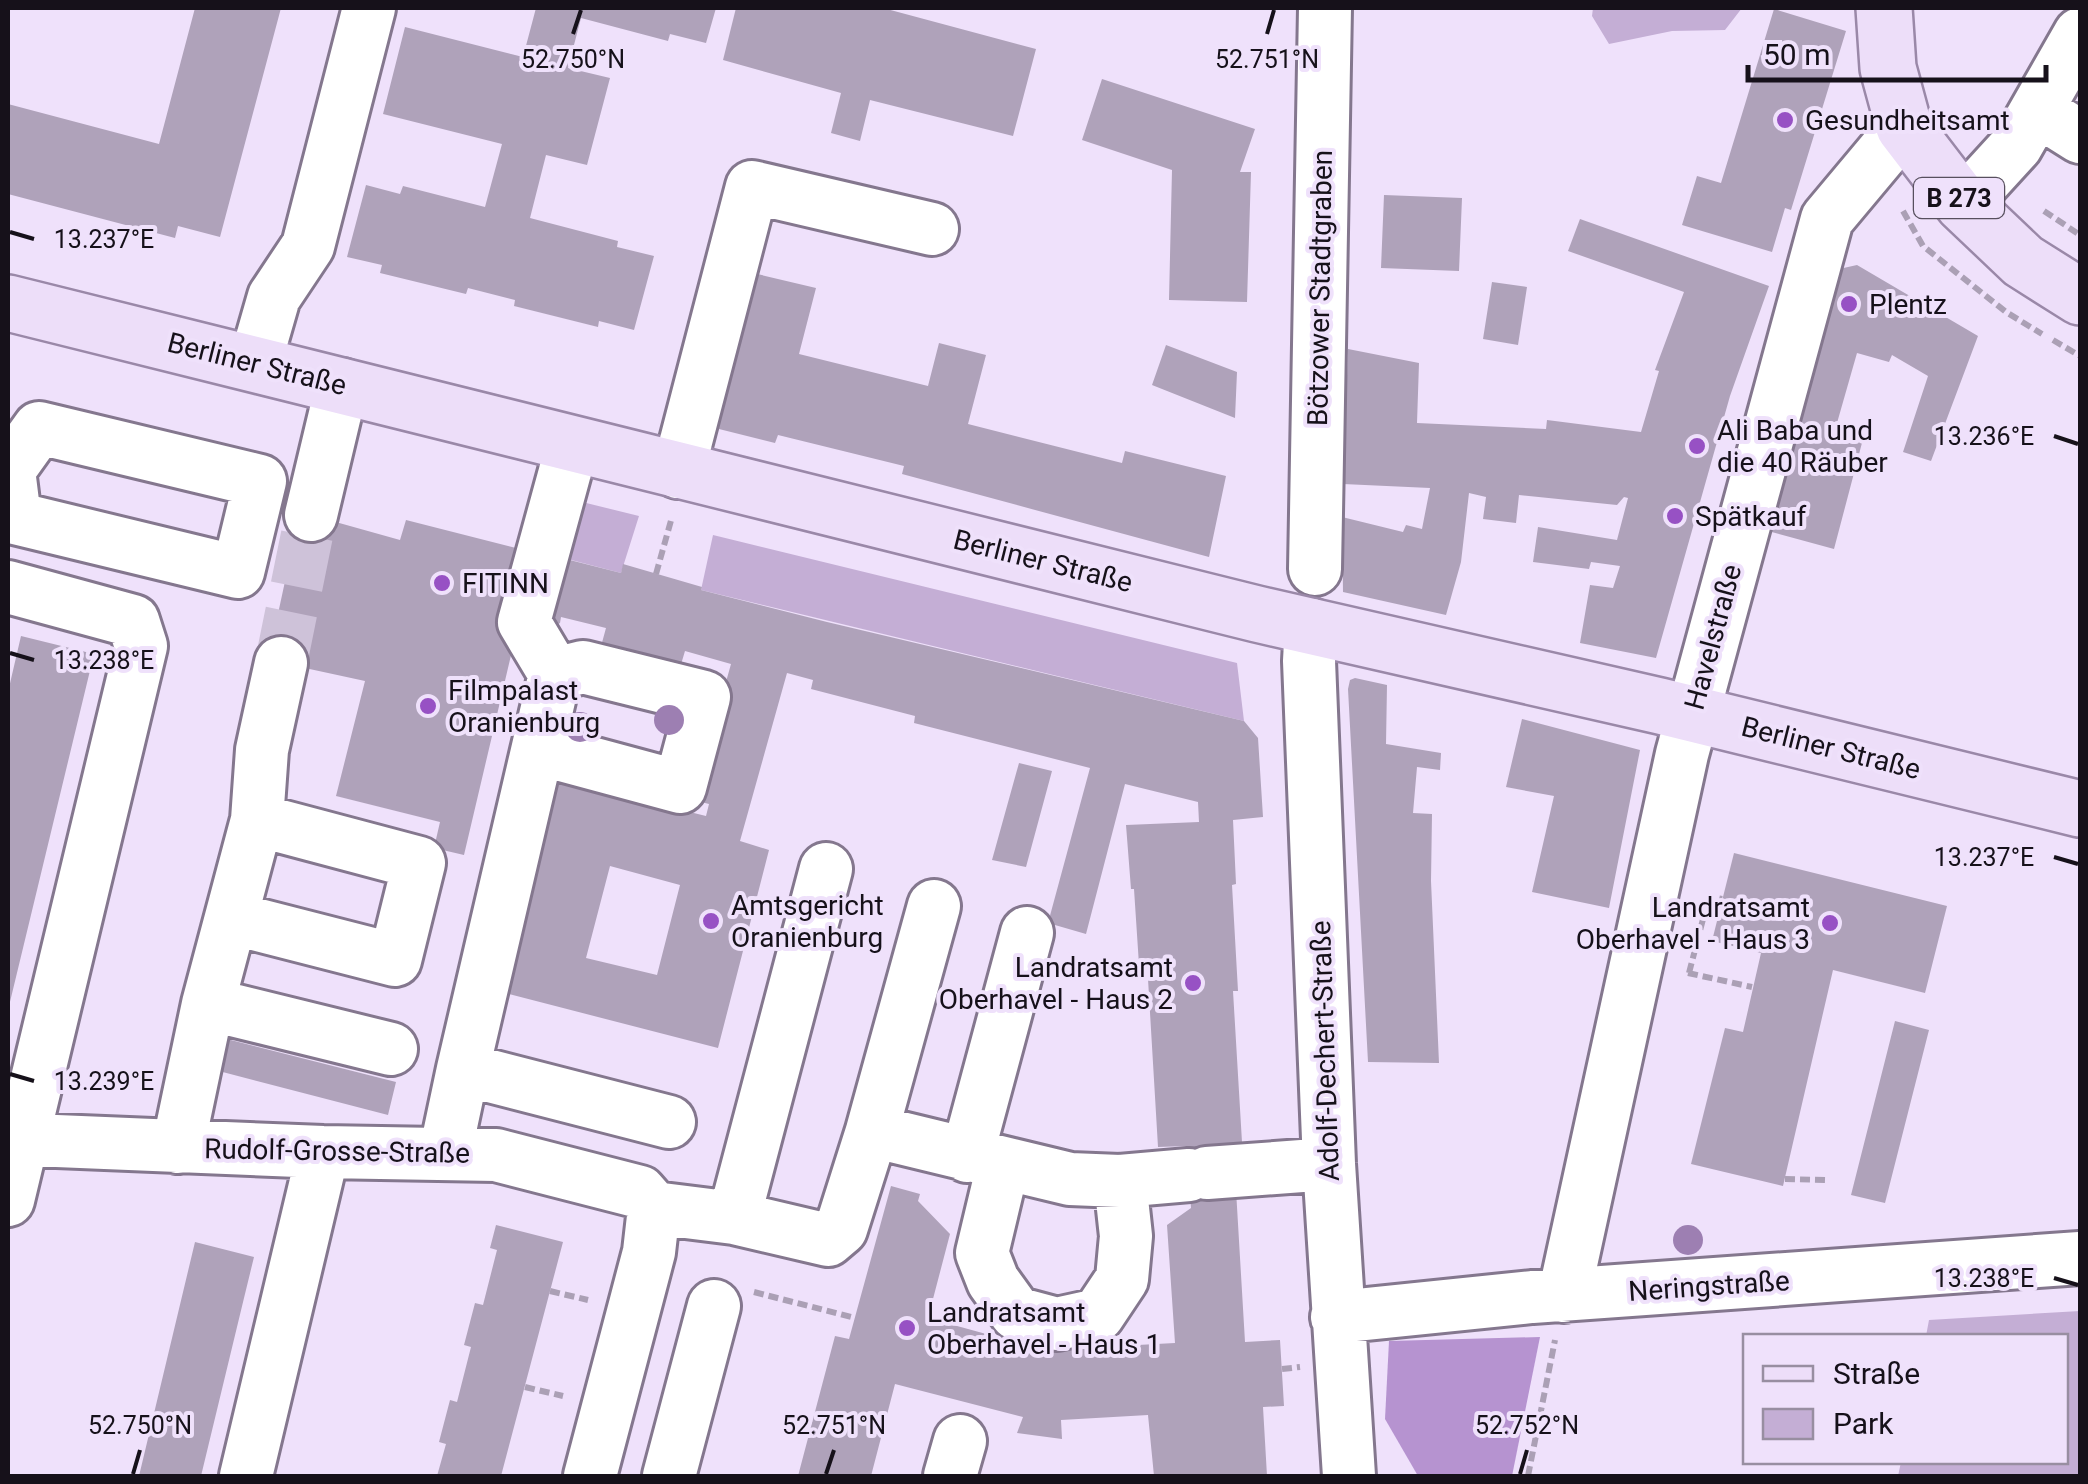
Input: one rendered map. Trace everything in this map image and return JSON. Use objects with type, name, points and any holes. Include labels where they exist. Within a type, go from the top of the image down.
[{"type":"main road","name":"B 273","points":[[1884,8],[1888,68],[1904,128],[1964,204],[2023,261],[2080,297]]},
{"type":"main road","name":"Berliner Straße","points":[[8,303],[572,446],[675,494],[1311,625],[2080,809]]},
{"type":"street","points":[[255,363],[274,297],[308,246],[369,8]]},
{"type":"street","name":"Bötzower Stadtgraben","points":[[1315,569],[1325,8]]},
{"type":"street","points":[[1964,204],[2016,146],[2059,124],[2080,34]]},
{"type":"street","name":"Havelstraße","points":[[1561,1311],[1692,714],[1827,218],[1904,128]]},
{"type":"street","points":[[675,494],[752,187],[932,229]]},
{"type":"street","points":[[311,515],[342,385]]},
{"type":"street","points":[[445,1154],[555,674],[524,622],[572,446]]},
{"type":"street","points":[[8,587],[133,621],[142,646],[15,1140],[8,1200]]},
{"type":"street","name":"Adolf-Dechert-Straße","points":[[1311,625],[1308,661],[1329,1164],[1349,1476]]},
{"type":"street","points":[[178,1147],[208,1004],[258,820],[262,750],[281,663]]},
{"type":"street","points":[[539,749],[680,786],[704,697],[583,667],[555,674]]},
{"type":"street","points":[[231,918],[395,960],[420,864],[258,820]]},
{"type":"street","points":[[734,1218],[826,868]]},
{"type":"street","points":[[590,1476],[646,1263],[654,1208],[734,1218],[828,1240],[841,1229],[934,906]]},
{"type":"street","points":[[1027,933],[985,1160],[982,1254],[1016,1314],[1057,1324],[1098,1315],[1122,1279],[1126,1236],[1120,1181]]},
{"type":"street","points":[[208,1004],[390,1049]]},
{"type":"street","points":[[463,1069],[669,1122]]},
{"type":"street","points":[[872,1131],[1070,1179],[1120,1181],[1329,1164]]},
{"type":"street","name":"Rudolf-Grosse-Straße","points":[[15,1140],[496,1155],[640,1192],[654,1208]]},
{"type":"street","points":[[246,1476],[323,1152]]},
{"type":"street","name":"Neringstraße","points":[[1337,1317],[1561,1311],[2080,1258]]},
{"type":"street","points":[[669,1476],[714,1306]]},
{"type":"path","points":[[656,574],[675,494]]},
{"type":"path","points":[[1689,973],[1709,896],[1722,899]]},
{"type":"path","points":[[1676,970],[1752,987]]},
{"type":"path","points":[[1784,1179],[1825,1180]]},
{"type":"path","points":[[818,1309],[854,1318]]},
{"type":"path","points":[[1528,1476],[1561,1311]]},
{"type":"path","points":[[1282,1370],[1297,1367]]},
{"type":"green space","points":[[1593,8],[1742,8],[1725,30],[1672,31],[1609,44],[1592,16]]},
{"type":"green space","points":[[570,499],[639,516],[621,573],[556,556]]},
{"type":"green space","points":[[713,535],[1237,663],[1244,721],[701,590]]},
{"type":"green space","points":[[2080,1311],[2080,1476],[1898,1476],[1901,1464],[2068,1464],[2068,1334],[1926,1334],[1929,1320]]},
{"type":"shaded area","points":[[1540,1337],[1512,1476],[1418,1476],[1385,1419],[1389,1341]]},
{"type":"building","points":[[195,8],[281,8],[220,237],[178,226],[175,238],[8,194],[8,104],[159,144]]},
{"type":"building","points":[[536,8],[716,8],[706,43],[670,34],[668,41],[581,18],[568,68],[610,78],[587,165],[546,155],[530,218],[618,241],[617,247],[654,256],[634,330],[599,321],[598,327],[514,306],[515,300],[468,288],[466,294],[380,273],[382,265],[347,257],[366,185],[400,194],[403,186],[485,207],[502,144],[383,114],[405,27],[523,57]]},
{"type":"building","points":[[736,8],[883,8],[1036,49],[1013,136],[870,100],[860,141],[831,133],[841,93],[723,60]]},
{"type":"building","points":[[1774,9],[1846,31],[1791,210],[1785,208],[1772,252],[1682,225],[1697,176],[1721,183]]},
{"type":"building","points":[[1102,79],[1255,129],[1240,172],[1251,172],[1247,302],[1169,300],[1172,170],[1082,140]]},
{"type":"building","points":[[1384,195],[1462,198],[1459,271],[1381,268]]},
{"type":"building","points":[[1580,219],[1769,286],[1730,396],[1656,658],[1580,643],[1590,585],[1613,588],[1620,566],[1591,562],[1589,569],[1533,562],[1538,527],[1617,540],[1628,498],[1624,497],[1617,505],[1519,495],[1516,523],[1483,519],[1486,497],[1469,493],[1461,562],[1446,615],[1343,592],[1342,517],[1403,532],[1406,525],[1422,529],[1430,488],[1343,484],[1348,349],[1419,363],[1417,423],[1546,429],[1547,420],[1641,432],[1659,371],[1655,370],[1684,292],[1568,251]]},
{"type":"building","points":[[1857,265],[1978,336],[1931,461],[1903,452],[1928,376],[1892,355],[1889,362],[1857,353],[1835,430],[1863,439],[1834,549],[1768,531],[1839,269]]},
{"type":"building","points":[[753,273],[816,288],[799,354],[928,386],[939,343],[986,355],[968,424],[1122,463],[1125,451],[1226,476],[1209,557],[902,474],[904,466],[778,435],[775,443],[715,428]]},
{"type":"building","points":[[1492,282],[1527,287],[1518,345],[1483,339]]},
{"type":"building","points":[[1166,345],[1237,372],[1235,418],[1152,385]]},
{"type":"building","name":"Filmpalast Oranienburg","points":[[300,512],[400,540],[406,520],[516,548],[497,622],[516,634],[464,855],[434,848],[440,822],[336,796],[365,681],[268,660]]},
{"type":"building","points":[[554,556],[621,573],[623,564],[702,587],[701,590],[827,622],[1244,721],[1258,738],[1263,817],[1233,820],[1238,991],[1233,991],[1242,1142],[1206,1145],[1208,1192],[1236,1190],[1245,1342],[1280,1340],[1284,1406],[1263,1407],[1267,1476],[1154,1476],[1148,1415],[1061,1420],[1062,1439],[1017,1433],[1023,1417],[895,1384],[871,1476],[798,1476],[835,1336],[849,1339],[891,1186],[920,1194],[918,1201],[950,1234],[928,1318],[1044,1350],[1175,1343],[1167,1225],[1191,1208],[1187,1146],[1158,1147],[1148,979],[1140,980],[1126,825],[1199,822],[1198,802],[1125,784],[1086,934],[1048,923],[1090,768],[914,723],[915,716],[811,689],[813,680],[787,673],[740,841],[769,850],[718,1048],[501,992],[556,779],[706,816],[709,804],[693,800],[731,664],[685,651],[679,671],[600,650],[606,628],[561,617],[560,623],[551,628]],"holes":[[[610,866],[680,885],[657,975],[586,958]]]},
{"type":"building","points":[[21,636],[94,654],[9,1006],[8,692]]},
{"type":"building","points":[[1350,680],[1387,685],[1386,744],[1441,753],[1440,770],[1417,767],[1413,813],[1432,814],[1439,1063],[1368,1062],[1348,689]]},
{"type":"building","points":[[1522,719],[1640,750],[1609,908],[1532,892],[1554,796],[1506,787]]},
{"type":"building","points":[[1019,763],[1052,771],[1026,867],[992,860]]},
{"type":"building","points":[[1734,853],[1947,906],[1925,993],[1833,970],[1783,1186],[1691,1164],[1725,1028],[1743,1032],[1761,953],[1712,941]]},
{"type":"building","points":[[1895,1021],[1929,1030],[1885,1203],[1851,1195]]},
{"type":"building","points":[[223,1038],[396,1082],[388,1115],[215,1070]]},
{"type":"building","points":[[496,1225],[563,1242],[501,1476],[437,1476],[446,1444],[439,1442],[450,1400],[457,1402],[471,1347],[464,1345],[475,1303],[483,1305],[497,1250],[490,1248]]},
{"type":"building","points":[[195,1242],[254,1257],[201,1476],[139,1476]]},
{"type":"tunnel","points":[[281,663],[311,515]]},
{"type":"place","name":"Gesundheitsamt","points":[[1785,120]]},
{"type":"place","name":"Plentz","points":[[1849,304]]},
{"type":"place","name":"Ali Baba und die 40 Räuber","points":[[1697,446]]},
{"type":"place","name":"Spätkauf","points":[[1675,516]]},
{"type":"place","name":"FITINN","points":[[442,583]]},
{"type":"place","name":"Filmpalast Oranienburg","points":[[428,706]]},
{"type":"place","name":"Amtsgericht Oranienburg","points":[[711,921]]},
{"type":"place","name":"Landratsamt Oberhavel - Haus 3","points":[[1830,923]]},
{"type":"place","name":"Landratsamt Oberhavel - Haus 2","points":[[1193,983]]},
{"type":"place","name":"Landratsamt Oberhavel - Haus 1","points":[[907,1328]]}]
